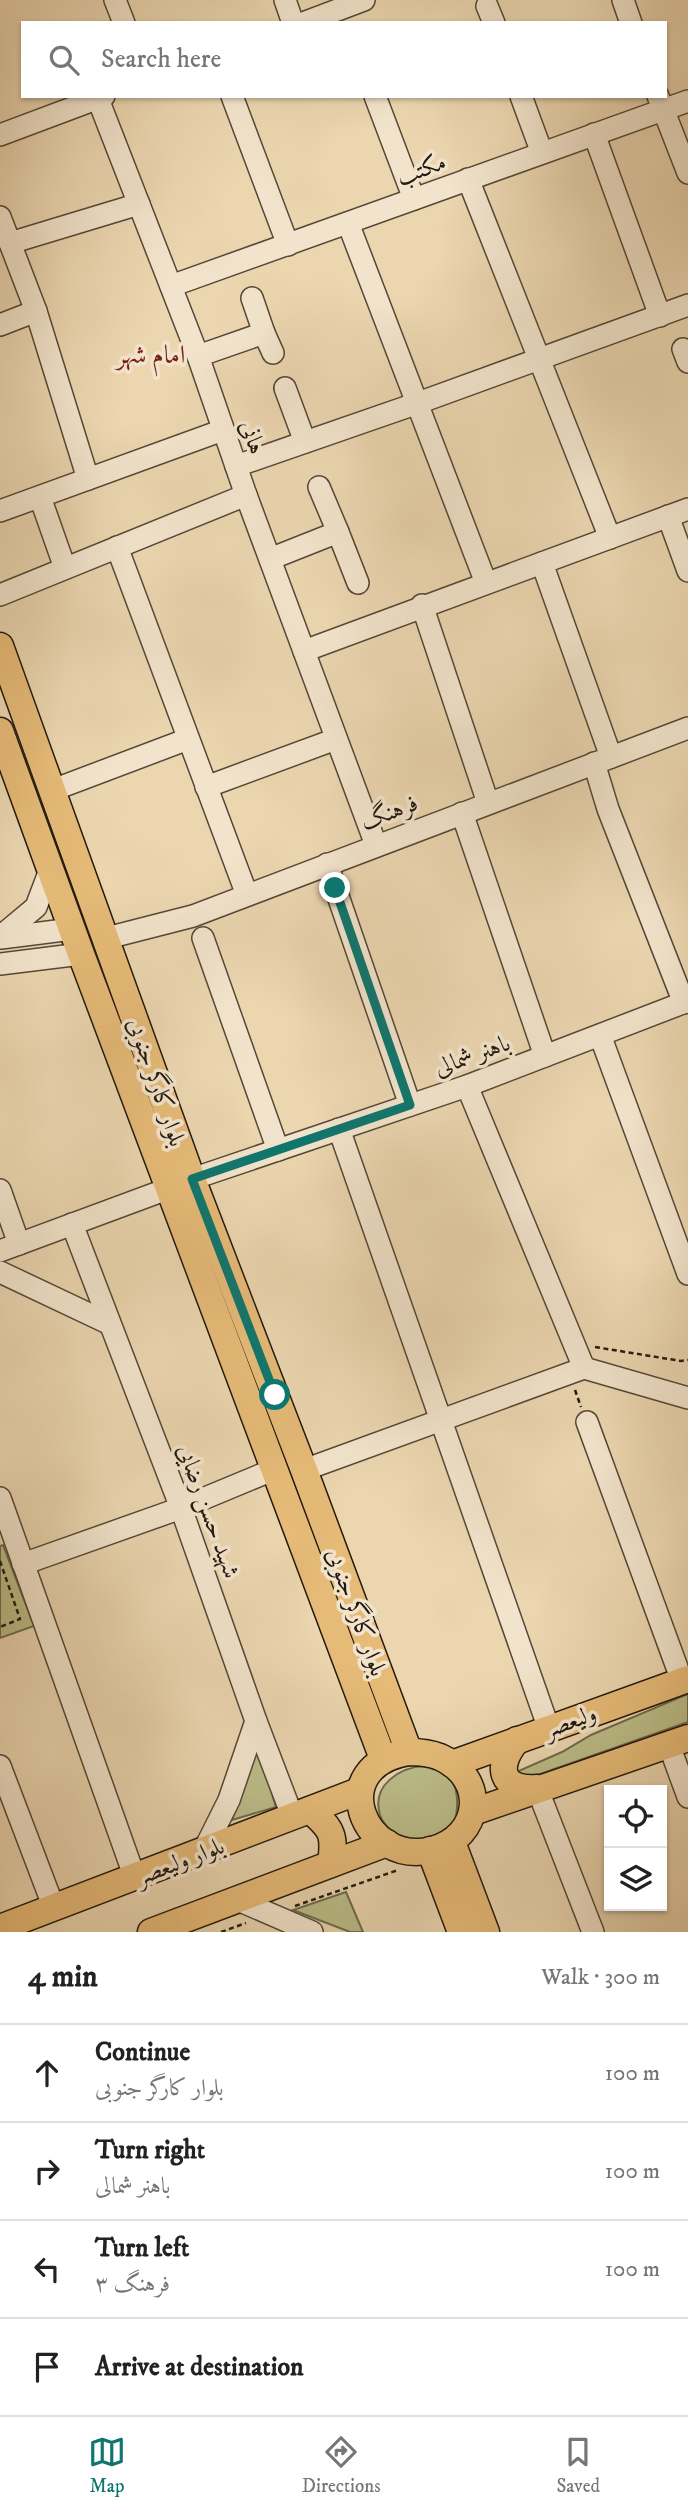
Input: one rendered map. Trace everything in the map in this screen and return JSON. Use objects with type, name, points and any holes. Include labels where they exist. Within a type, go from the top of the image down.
[{"type":"main road","name":"بلوار کارگر جنوبی","points":[[0,646],[107,938],[181,1183],[275,1469],[396,1756]]},
{"type":"main road","name":"بلوار کارگر جنوبی","points":[[0,731],[81,954],[181,1183]]},
{"type":"main road","points":[[72,929],[107,938]]},
{"type":"main road","points":[[81,954],[107,938]]},
{"type":"main road","name":"بلوار کارگر جنوبی","points":[[194,1220],[304,1470],[396,1756]]},
{"type":"main road","name":"ولیعصر","points":[[452,1764],[685,1680]]},
{"type":"main road","points":[[517,1740],[508,1751],[504,1762],[508,1782],[516,1788],[537,1788]]},
{"type":"main road","points":[[473,1812],[678,1741]]},
{"type":"main road","points":[[396,1756],[439,1756],[452,1764],[466,1777],[473,1794],[473,1812],[466,1829],[441,1846],[401,1849],[387,1843],[370,1829],[360,1811],[359,1791],[363,1779],[372,1768],[396,1756]]},
{"type":"main road","name":"بلوار ولیعصر","points":[[0,1928],[359,1791]]},
{"type":"main road","points":[[302,1814],[328,1825],[334,1840],[331,1864]]},
{"type":"main road","points":[[151,1932],[180,1927],[238,1900],[387,1843]]},
{"type":"main road","points":[[441,1846],[461,1932]]},
{"type":"main road","points":[[441,1846],[486,1932]]},
{"type":"street","points":[[115,0],[123,21]]},
{"type":"street","points":[[285,0],[292,21]]},
{"type":"street","points":[[314,21],[345,15],[364,0]]},
{"type":"street","points":[[623,0],[630,21]]},
{"type":"street","points":[[0,135],[98,98]]},
{"type":"street","name":"هانی","points":[[101,98],[376,845]]},
{"type":"street","points":[[233,98],[288,245]]},
{"type":"street","points":[[376,98],[414,199]]},
{"type":"street","points":[[522,98],[542,153]]},
{"type":"street","name":"مکتب","points":[[171,286],[594,134],[660,103],[688,101]]},
{"type":"street","points":[[660,103],[688,173]]},
{"type":"street","points":[[594,134],[660,316]]},
{"type":"street","points":[[468,179],[610,538]]},
{"type":"street","points":[[10,243],[139,204]]},
{"type":"street","points":[[0,217],[36,312],[88,479]]},
{"type":"street","points":[[348,223],[486,583]]},
{"type":"street","points":[[253,298],[273,353]]},
{"type":"street","points":[[236,466],[538,360],[688,304]]},
{"type":"street","points":[[0,325],[36,312]]},
{"type":"street","points":[[198,356],[264,333]]},
{"type":"street","points":[[285,388],[305,442]]},
{"type":"street","points":[[0,511],[223,430]]},
{"type":"street","points":[[319,487],[358,583]]},
{"type":"street","points":[[0,595],[246,495]]},
{"type":"street","points":[[40,497],[65,568]]},
{"type":"street","points":[[304,650],[678,512],[688,571]]},
{"type":"street","points":[[270,559],[338,532]]},
{"type":"street","points":[[117,547],[247,895]]},
{"type":"street","points":[[542,563],[593,706],[603,760],[608,809],[686,1002]]},
{"type":"street","points":[[422,605],[488,803]]},
{"type":"street","name":"فرهنگ","points":[[107,938],[193,916],[688,727]]},
{"type":"street","points":[[53,790],[188,739]]},
{"type":"street","points":[[206,787],[336,739]]},
{"type":"street","points":[[463,813],[545,1056]]},
{"type":"street","points":[[327,864],[410,1105]]},
{"type":"street","points":[[0,938],[36,907],[50,870]]},
{"type":"street","points":[[0,938],[72,929]]},
{"type":"street","points":[[203,938],[278,1150]]},
{"type":"street","points":[[0,964],[81,954]]},
{"type":"street","name":"باهنر شمالی","points":[[10,1248],[181,1183],[467,1086],[686,1002]]},
{"type":"street","points":[[600,1035],[688,1274]]},
{"type":"street","points":[[467,1086],[573,1343],[577,1371]]},
{"type":"street","points":[[339,1129],[549,1729]]},
{"type":"street","points":[[0,1189],[10,1248]]},
{"type":"street","name":"شهید حسن رضایی","points":[[72,1224],[181,1508],[256,1721],[302,1814]]},
{"type":"street","points":[[0,1272],[110,1324]]},
{"type":"street","points":[[304,1470],[577,1371],[688,1398]]},
{"type":"street","points":[[587,1422],[685,1680]]},
{"type":"street","points":[[23,1564],[181,1508],[275,1469]]},
{"type":"street","points":[[0,1498],[135,1878]]},
{"type":"street","points":[[203,1852],[229,1800],[256,1721]]},
{"type":"street","points":[[678,1741],[688,1797]]},
{"type":"street","points":[[0,1766],[54,1908]]},
{"type":"street","points":[[537,1788],[593,1932]]},
{"type":"street","points":[[238,1900],[312,1932]]},
{"type":"path","points":[[573,1343],[688,1360]]},
{"type":"path","points":[[577,1371],[587,1422]]},
{"type":"path","points":[[0,1561],[20,1619],[0,1627]]},
{"type":"path","points":[[270,1914],[401,1869]]},
{"type":"green space","points":[[3,1545],[34,1626],[0,1638],[0,1546]]},
{"type":"green space","points":[[688,1694],[688,1722],[526,1779],[514,1773],[562,1752],[591,1735]]},
{"type":"green space","points":[[257,1745],[276,1807],[232,1820]]},
{"type":"green space","points":[[425,1766],[441,1770],[453,1783],[457,1799],[454,1825],[452,1833],[406,1843],[384,1823],[378,1804],[380,1795],[397,1774]]},
{"type":"green space","points":[[346,1892],[363,1932],[350,1932],[293,1910]]},
{"type":"district","name":"امام شهر","points":[[151,354]]},
{"type":"route","points":[[275,1395],[192,1179],[410,1105],[335,888]]}]
